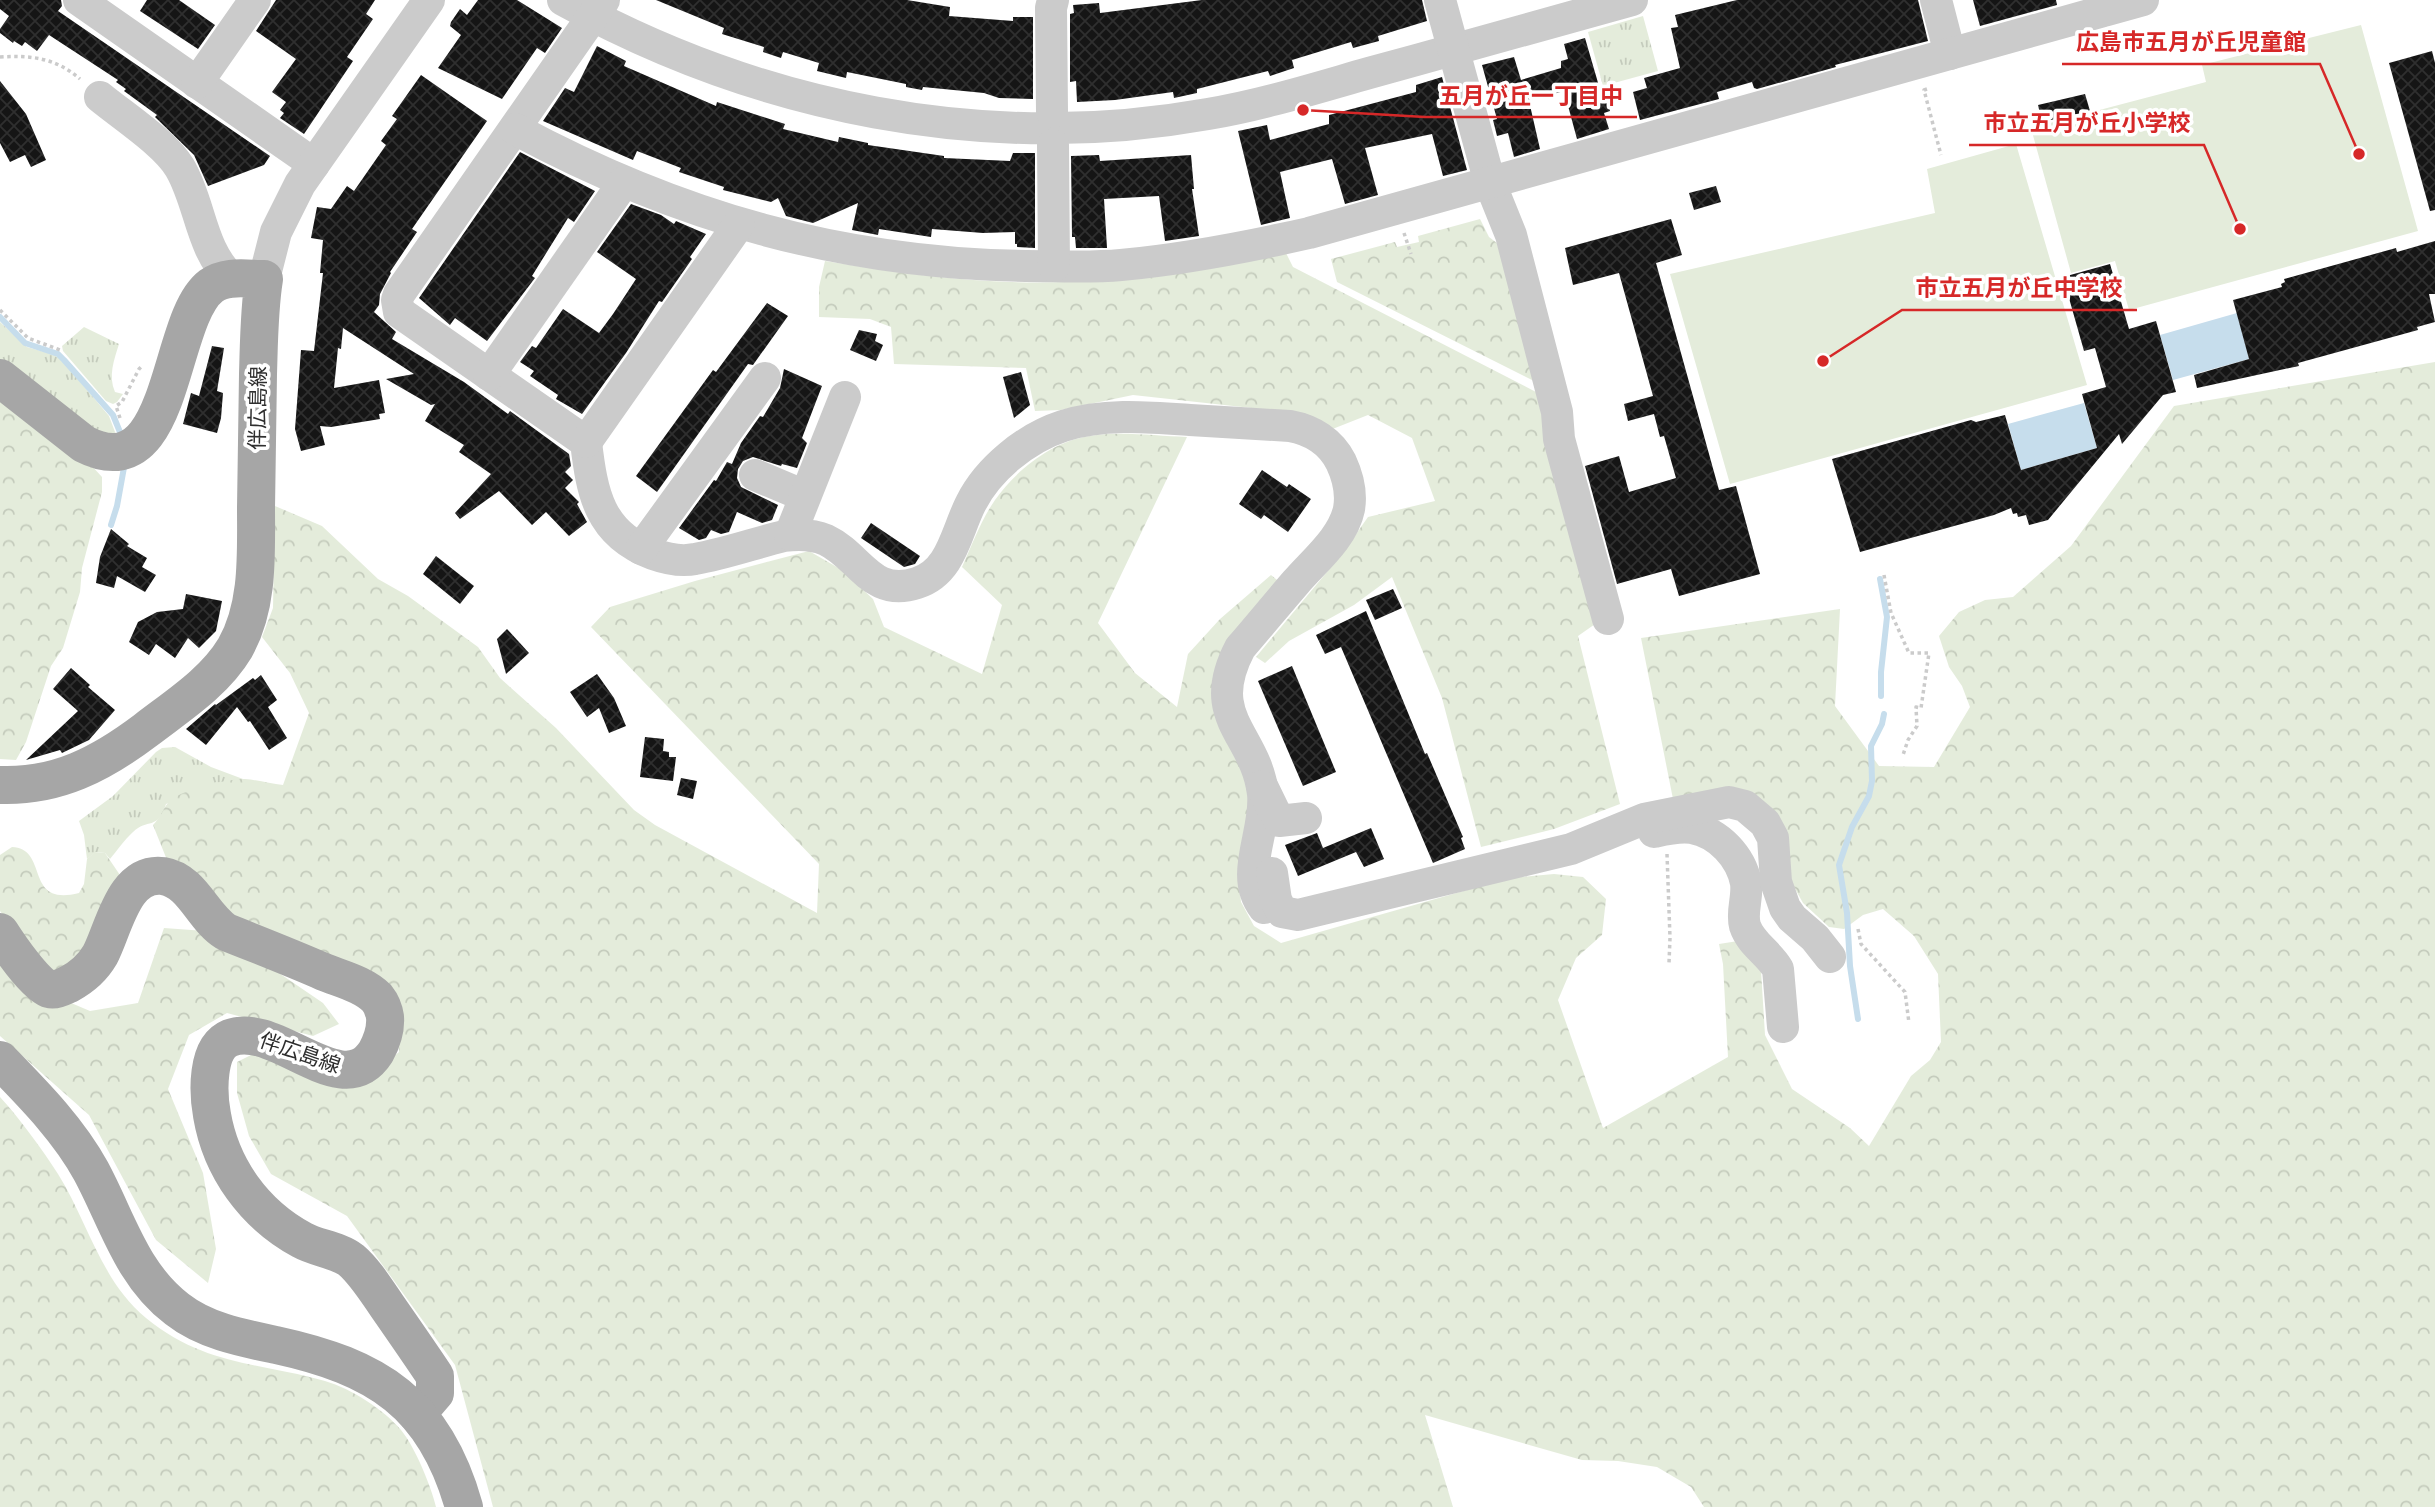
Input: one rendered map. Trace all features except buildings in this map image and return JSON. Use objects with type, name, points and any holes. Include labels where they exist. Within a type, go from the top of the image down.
[{"type":"main road","points":[[0,378],[84,444],[98,451],[112,453],[125,450],[149,431],[158,414],[196,302],[220,281],[248,279]]},
{"type":"main road","name":"伴広島線","points":[[0,785],[19,786],[54,781],[97,762],[142,733],[195,692],[226,660],[240,637],[249,612],[256,561],[258,357],[248,279]]},
{"type":"main road","name":"伴広島線","points":[[0,932],[40,982],[49,989],[56,989],[78,979],[100,956],[131,890],[150,878],[161,876],[174,879],[186,887],[210,920],[226,932],[357,985],[379,1000],[386,1021],[382,1041],[363,1065],[349,1070],[330,1067],[259,1036],[238,1036],[219,1044],[212,1057],[212,1113],[222,1152],[236,1181],[249,1198],[295,1236],[349,1258],[368,1279],[435,1376],[435,1393],[416,1414]]},
{"type":"main road","points":[[0,1060],[59,1124],[90,1170],[143,1275],[177,1309],[218,1331],[344,1364],[388,1387],[416,1414],[439,1443],[450,1465],[464,1507]]},
{"type":"street","points":[[197,83],[255,0]]},
{"type":"street","points":[[100,97],[159,145],[180,168],[213,255],[248,279],[300,184],[429,0]]},
{"type":"street","points":[[563,0],[598,8],[688,60],[788,93],[857,110],[907,118],[1008,128],[1108,126],[1208,114],[1258,104],[1632,0]]},
{"type":"street","points":[[1052,112],[1053,0]]},
{"type":"street","points":[[1440,0],[1490,183],[1511,235],[1557,412],[1559,439],[1608,619]]},
{"type":"street","points":[[1936,0],[1950,54]]},
{"type":"street","points":[[515,129],[624,182],[739,224],[831,247],[948,263],[1119,265],[1246,248],[1309,233],[2143,0]]},
{"type":"street","points":[[94,4],[197,83],[314,164]]},
{"type":"street","points":[[586,442],[403,316],[397,306],[397,300],[598,8]]},
{"type":"street","points":[[1053,145],[1054,266]]},
{"type":"street","points":[[489,375],[624,182]]},
{"type":"street","points":[[739,224],[586,442],[593,491],[613,530],[641,549],[676,560],[694,560],[790,535],[812,536],[839,548],[866,573],[887,585],[911,585],[930,578],[944,565],[971,503],[1001,464],[1052,430],[1094,419],[1139,417],[1290,426],[1310,432],[1321,437],[1338,456],[1348,480],[1349,510],[1337,536],[1240,648],[1232,666],[1227,695],[1230,715],[1260,781],[1293,819],[1271,847],[1276,900],[1282,912],[1298,915],[1571,849],[1664,830],[1700,830],[1722,844],[1741,867],[1746,885],[1743,916],[1745,925],[1754,942],[1774,961],[1778,969],[1783,1027]]},
{"type":"street","points":[[641,549],[765,378]]},
{"type":"street","points":[[790,535],[845,397]]},
{"type":"street","points":[[755,475],[805,496]]},
{"type":"street","points":[[1260,781],[1263,810],[1252,883],[1256,897],[1264,908]]},
{"type":"street","points":[[1571,849],[1644,819],[1719,803],[1730,802],[1745,806],[1759,816],[1773,838],[1776,882],[1785,908],[1830,957]]},
{"type":"path","points":[[0,57],[39,58],[67,67],[100,97]]},
{"type":"path","points":[[1931,88],[1923,90],[1941,155]]},
{"type":"path","points":[[1407,243],[1411,254]]},
{"type":"path","points":[[0,310],[28,338],[60,350]]},
{"type":"path","points":[[1884,575],[1891,613],[1909,653],[1929,653],[1921,708],[1916,707],[1917,726],[1903,755]]},
{"type":"path","points":[[1664,830],[1669,898],[1669,963]]},
{"type":"path","points":[[1858,929],[1861,944],[1905,992],[1909,1024]]},
{"type":"green space","points":[[1643,16],[1658,71],[1603,86],[1588,32]]},
{"type":"green space","points":[[2361,25],[2418,231],[2129,310],[2115,261],[2071,273],[2031,128],[2206,82],[2202,65]]},
{"type":"green space","points":[[2016,144],[2087,385],[1730,484],[1670,274],[1935,213],[1927,169]]},
{"type":"green space","points":[[1480,219],[1489,237],[1501,246],[1540,384],[1337,282],[1331,259],[1395,242],[1397,247],[1419,242],[1418,236]]},
{"type":"green space","points":[[1286,253],[1293,267],[1536,392],[1598,622],[1578,636],[1620,804],[1554,829],[1481,847],[1442,698],[1392,577],[1354,605],[1289,641],[1265,663],[1256,657],[1342,554],[1368,517],[1435,501],[1412,438],[1368,415],[1330,430],[1298,413],[1133,395],[1061,410],[1035,411],[1026,368],[894,364],[891,327],[870,319],[819,317],[819,287],[825,261],[944,278],[1064,282],[1147,275]]},
{"type":"green space","points":[[0,322],[27,347],[55,355],[63,361],[109,416],[118,440],[112,443],[0,370]]},
{"type":"green space","points":[[84,327],[119,344],[112,368],[112,380],[115,392],[123,394],[113,404],[106,401],[63,351],[62,346]]},
{"type":"green space","points":[[2435,362],[2435,1507],[1704,1507],[1691,1487],[1657,1467],[1618,1461],[1582,1460],[1425,1415],[1453,1507],[493,1507],[455,1365],[347,1216],[271,1174],[249,1136],[237,1093],[237,1062],[255,1053],[362,1083],[399,1052],[396,999],[235,916],[167,860],[153,825],[168,803],[193,789],[245,779],[283,785],[309,713],[290,673],[262,637],[273,608],[275,506],[322,526],[378,579],[408,596],[478,647],[500,678],[556,728],[634,810],[655,825],[817,913],[819,864],[591,627],[610,607],[809,551],[842,570],[873,599],[884,627],[982,674],[1002,605],[962,567],[985,516],[1004,489],[1037,458],[1076,439],[1113,434],[1187,437],[1098,623],[1135,673],[1177,707],[1188,654],[1220,619],[1271,575],[1282,584],[1230,640],[1252,808],[1238,872],[1241,902],[1254,926],[1281,943],[1509,878],[1554,874],[1583,877],[1606,899],[1602,935],[1576,958],[1558,1000],[1603,1128],[1728,1057],[1723,964],[1719,944],[1738,941],[1761,970],[1765,1035],[1792,1089],[1850,1128],[1869,1146],[1911,1076],[1930,1060],[1941,1042],[1938,974],[1914,936],[1883,909],[1863,915],[1844,929],[1829,927],[1803,903],[1789,878],[1784,833],[1673,799],[1641,638],[1840,609],[1835,706],[1879,766],[1934,767],[1970,707],[1962,686],[1949,667],[1939,636],[1959,612],[1985,600],[2013,597],[2071,546],[2174,406]]},
{"type":"green space","points":[[0,391],[102,477],[102,492],[82,568],[80,592],[63,648],[51,666],[26,742],[16,760],[0,759]]},
{"type":"green space","points":[[175,747],[211,767],[243,779],[166,804],[156,821],[133,832],[110,859],[105,853],[96,852],[87,859],[79,821],[113,796],[156,752],[162,748]]},
{"type":"green space","points":[[12,847],[23,850],[31,857],[43,885],[50,892],[62,895],[79,893],[84,884],[87,859],[95,852],[105,853],[122,878],[80,965],[45,972],[0,911],[0,855]]},
{"type":"green space","points":[[164,928],[219,932],[323,1003],[339,1024],[313,1036],[227,1013],[189,1035],[168,1089],[203,1173],[216,1249],[208,1283],[156,1240],[89,1115],[0,1036],[0,957],[24,983],[90,1011],[138,1003]]},
{"type":"green space","points":[[0,1097],[58,1174],[117,1287],[146,1318],[168,1334],[211,1354],[325,1381],[366,1401],[394,1422],[412,1446],[436,1507],[0,1507]]},
{"type":"water","points":[[2237,313],[2249,359],[2173,380],[2160,335]]},
{"type":"water","points":[[2084,403],[2097,448],[2021,470],[2008,424]]},
{"type":"waterway","points":[[0,317],[25,343],[58,354],[113,415],[122,437]]},
{"type":"waterway","points":[[111,525],[125,462]]},
{"type":"waterway","points":[[1880,579],[1887,617],[1881,696]]},
{"type":"waterway","points":[[1858,1019],[1839,865],[1852,827],[1869,796],[1872,781],[1871,746],[1884,714]]},
{"type":"place","name":"五月が丘一丁目中","points":[[1303,110]]},
{"type":"place","name":"広島市五月が丘児童館","points":[[2359,154]]},
{"type":"place","name":"市立五月が丘小学校","points":[[2240,229]]},
{"type":"place","name":"市立五月が丘中学校","points":[[1823,361]]}]
